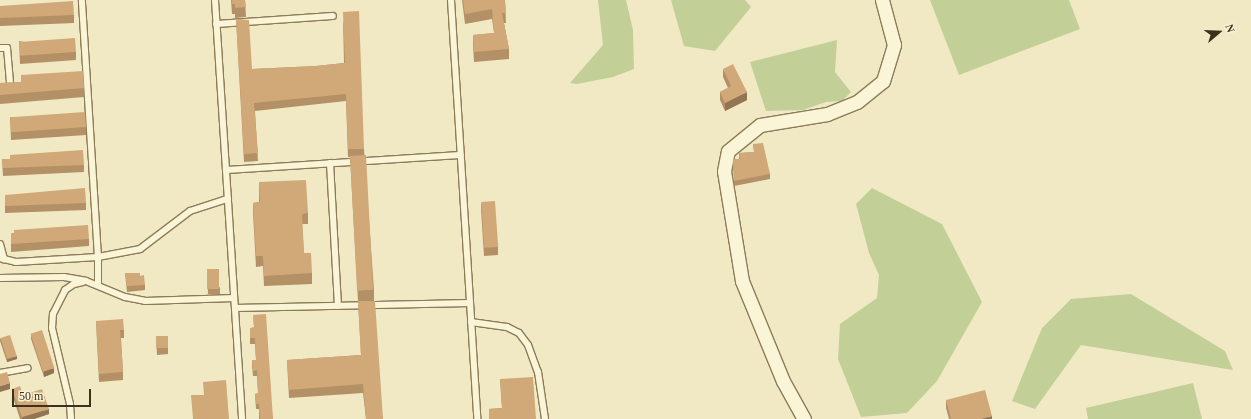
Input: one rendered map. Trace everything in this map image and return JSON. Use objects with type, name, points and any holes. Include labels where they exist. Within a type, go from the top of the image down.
[{"type":"street","points":[[804,419],[783,381],[742,281],[724,171],[728,151],[760,125],[827,114],[857,102],[883,81],[894,45],[882,0]]},
{"type":"lane","points":[[82,0],[98,258],[98,285]]},
{"type":"lane","points":[[215,0],[242,419]]},
{"type":"lane","points":[[451,0],[477,419]]},
{"type":"lane","points":[[216,24],[333,16]]},
{"type":"lane","points":[[0,48],[7,48],[10,82]]},
{"type":"lane","points":[[226,170],[461,155]]},
{"type":"lane","points":[[330,163],[338,306]]},
{"type":"lane","points":[[0,244],[2,259],[16,262],[98,258],[140,249],[190,211],[228,199]]},
{"type":"lane","points":[[0,278],[64,277],[86,281],[125,297],[145,301],[234,298]]},
{"type":"lane","points":[[71,419],[70,404],[52,328],[53,314],[65,290],[74,284],[86,281]]},
{"type":"lane","points":[[235,308],[470,303]]},
{"type":"lane","points":[[471,322],[507,327],[519,333],[535,357],[545,419]]},
{"type":"lane","points":[[0,373],[28,368]]},
{"type":"green space","points":[[598,0],[626,0],[633,30],[634,69],[613,77],[577,84],[570,83],[603,45]]},
{"type":"green space","points":[[671,0],[745,0],[751,7],[715,51],[684,46]]},
{"type":"green space","points":[[930,0],[1069,0],[1080,29],[959,75]]},
{"type":"green space","points":[[837,40],[835,72],[851,92],[842,101],[826,102],[803,110],[766,111],[750,62]]},
{"type":"green space","points":[[872,188],[942,224],[982,302],[937,381],[907,413],[861,417],[838,359],[840,324],[877,298],[879,275],[869,253],[856,204]]},
{"type":"green space","points":[[1131,294],[1225,351],[1233,370],[1081,345],[1035,409],[1012,401],[1042,328],[1071,299]]},
{"type":"green space","points":[[1193,383],[1202,419],[1088,419],[1086,408]]},
{"type":"building","points":[[232,0],[245,0],[246,7],[235,8],[235,4],[232,4]]},
{"type":"building","points":[[463,0],[505,0],[506,13],[502,13],[509,49],[474,52],[473,35],[494,33],[492,9],[465,14]]},
{"type":"building","points":[[73,1],[74,15],[0,18],[0,6]]},
{"type":"building","points":[[359,11],[364,149],[348,149],[346,94],[254,103],[258,153],[244,154],[236,19],[249,20],[252,69],[316,66],[345,63],[343,12]]},
{"type":"building","points":[[75,38],[76,52],[20,56],[19,42]]},
{"type":"building","points":[[733,64],[747,92],[725,103],[720,92],[731,86],[723,69]]},
{"type":"building","points":[[83,71],[84,88],[0,95],[0,83],[21,82],[21,75]]},
{"type":"building","points":[[85,112],[86,127],[11,132],[10,117]]},
{"type":"building","points":[[763,143],[770,174],[734,181],[733,159],[740,159],[739,153],[754,152],[753,144]]},
{"type":"building","points":[[83,150],[84,165],[3,168],[2,159],[10,159],[10,155]]},
{"type":"building","points":[[366,155],[373,290],[357,291],[350,156]]},
{"type":"building","points":[[306,180],[308,213],[302,214],[304,253],[311,253],[312,273],[264,276],[263,256],[256,256],[253,203],[260,202],[259,182]]},
{"type":"building","points":[[85,188],[86,203],[5,206],[5,195]]},
{"type":"building","points":[[495,201],[498,247],[484,248],[481,202]]},
{"type":"building","points":[[88,225],[89,239],[11,244],[11,233],[14,233],[14,230]]},
{"type":"building","points":[[207,269],[219,269],[219,289],[207,289]]},
{"type":"building","points":[[125,273],[140,273],[140,276],[144,275],[145,285],[127,286]]},
{"type":"building","points":[[358,301],[375,301],[383,419],[366,419],[363,384],[289,390],[287,360],[361,355]]},
{"type":"building","points":[[266,314],[273,419],[260,419],[259,404],[256,404],[255,394],[258,393],[257,370],[253,371],[252,360],[256,360],[255,338],[250,338],[250,328],[254,327],[253,315]]},
{"type":"building","points":[[123,319],[124,330],[120,330],[123,372],[99,374],[96,321]]},
{"type":"building","points":[[42,330],[54,368],[43,372],[31,334]]},
{"type":"building","points":[[10,335],[17,356],[7,359],[0,338]]},
{"type":"building","points":[[156,336],[168,336],[168,348],[156,348]]},
{"type":"building","points":[[7,372],[10,383],[0,386],[0,374]]},
{"type":"building","points":[[533,377],[536,419],[489,419],[489,409],[502,408],[500,379]]},
{"type":"building","points":[[226,380],[229,419],[193,419],[191,395],[204,395],[203,382]]},
{"type":"building","points":[[20,386],[23,395],[42,389],[49,409],[22,417],[12,389]]},
{"type":"building","points":[[985,390],[992,416],[981,419],[951,419],[946,400]]}]
